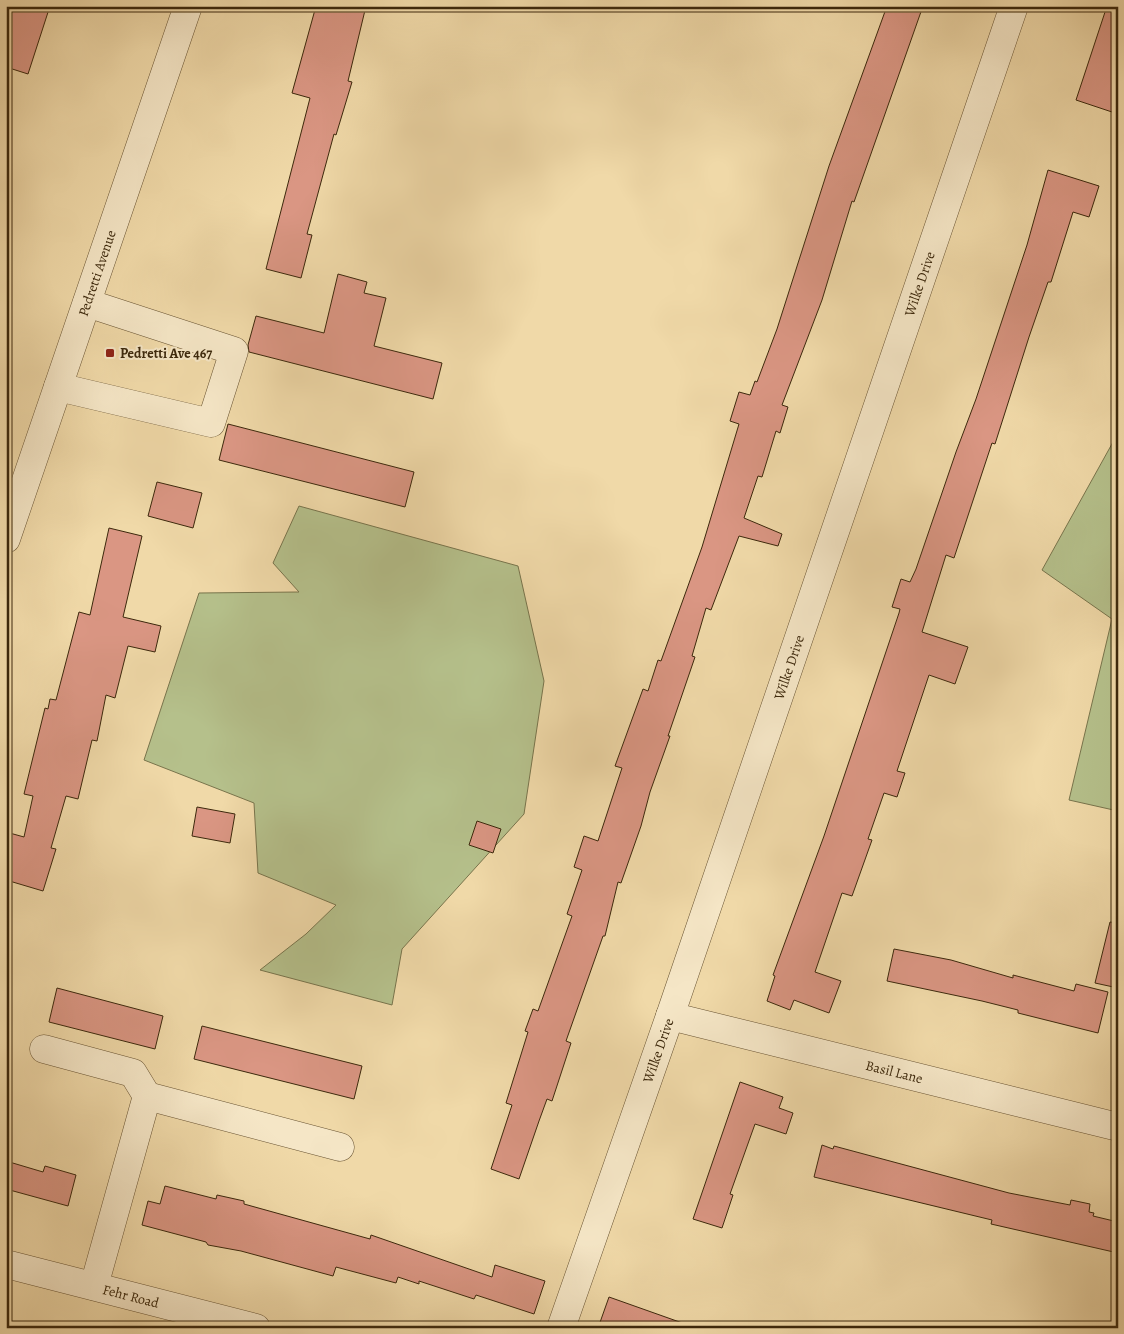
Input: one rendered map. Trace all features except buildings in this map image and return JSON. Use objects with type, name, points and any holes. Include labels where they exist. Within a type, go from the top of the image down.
[{"type":"street","name":"Pedretti Avenue","points":[[6,539],[17,474],[58,387],[188,6]]},
{"type":"street","name":"Wilke Drive","points":[[561,1328],[670,1016],[1014,6]]},
{"type":"street","points":[[58,387],[211,423],[234,351],[87,303]]},
{"type":"street","name":"Basil Lane","points":[[670,1016],[1118,1127]]},
{"type":"street","points":[[44,1049],[133,1074],[146,1096],[340,1147]]},
{"type":"street","points":[[94,1286],[146,1096]]},
{"type":"street","name":"Fehr Road","points":[[6,1264],[256,1328]]},
{"type":"green space","points":[[1118,433],[1118,811],[1069,800],[1112,619],[1042,570]]},
{"type":"green space","points":[[299,506],[518,566],[544,681],[524,814],[402,949],[392,1005],[260,970],[306,934],[336,905],[258,873],[254,803],[144,760],[199,593],[299,592],[273,563]]},
{"type":"place","name":"Pedretti Ave 467","points":[[110,353]]}]
